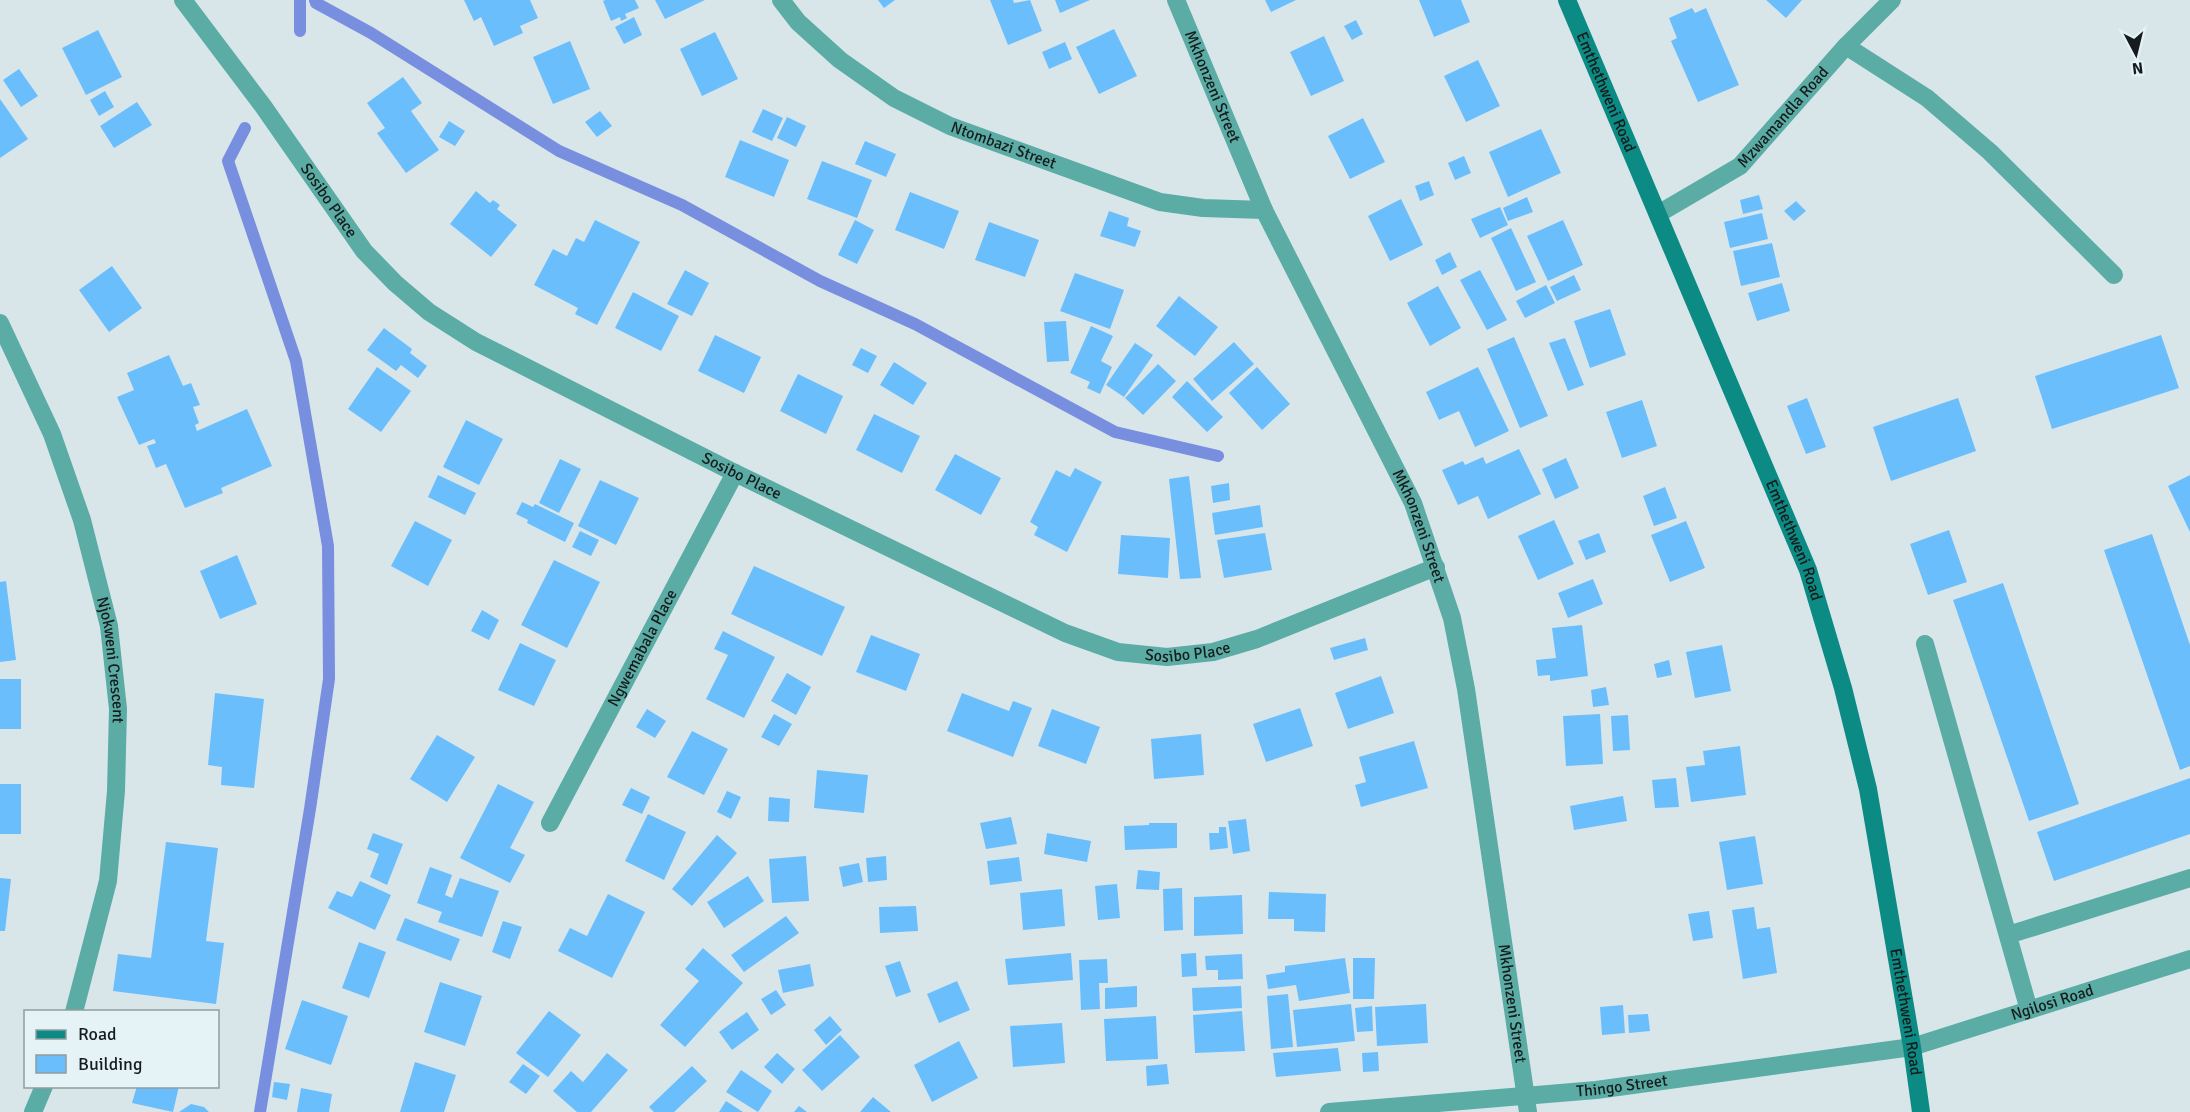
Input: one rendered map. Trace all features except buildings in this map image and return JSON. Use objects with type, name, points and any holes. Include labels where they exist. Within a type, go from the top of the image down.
[{"type":"street","name":"Sosibo Place","points":[[183,0],[263,106],[364,251],[395,283],[429,312],[476,342],[735,472],[1065,633],[1118,652],[1167,657],[1213,652],[1257,639],[1436,567]]},
{"type":"street","name":"Ntombazi Street","points":[[782,0],[798,22],[840,60],[894,98],[950,126],[1160,202],[1203,208],[1264,210]]},
{"type":"street","name":"Mkhonzeni Street","points":[[1176,0],[1264,210],[1413,503],[1436,567],[1452,618],[1466,689],[1526,1104]]},
{"type":"street","name":"Emthethweni Road","points":[[1567,0],[1811,581],[1843,688],[1869,789],[1921,1112]]},
{"type":"street","name":"Mzwamandla Road","points":[[1658,214],[1740,166],[1846,46],[1892,0]]},
{"type":"street","points":[[1846,46],[1936,106],[1990,152],[2114,275]]},
{"type":"street","name":"Njokweni Crescent","points":[[0,323],[52,434],[82,520],[109,626],[117,699],[117,791],[108,881],[74,1010]]},
{"type":"street","name":"Ngwemabala Place","points":[[550,823],[735,472]]},
{"type":"street","points":[[1925,644],[2029,1010]]},
{"type":"street","points":[[2008,935],[2190,878]]},
{"type":"street","name":"Ngilosi Road","points":[[1912,1047],[2190,958]]},
{"type":"street","name":"Thingo Street","points":[[1329,1112],[1526,1104],[1631,1085],[1912,1047]]},
{"type":"street","points":[[33,1112],[43,1088]]},
{"type":"waterway","points":[[300,0],[300,31]]},
{"type":"waterway","points":[[315,0],[316,3],[371,33],[559,151],[682,205],[820,281],[915,324],[1115,432],[1218,456]]},
{"type":"waterway","points":[[245,128],[228,161],[296,361],[328,546],[329,679],[260,1112]]}]
